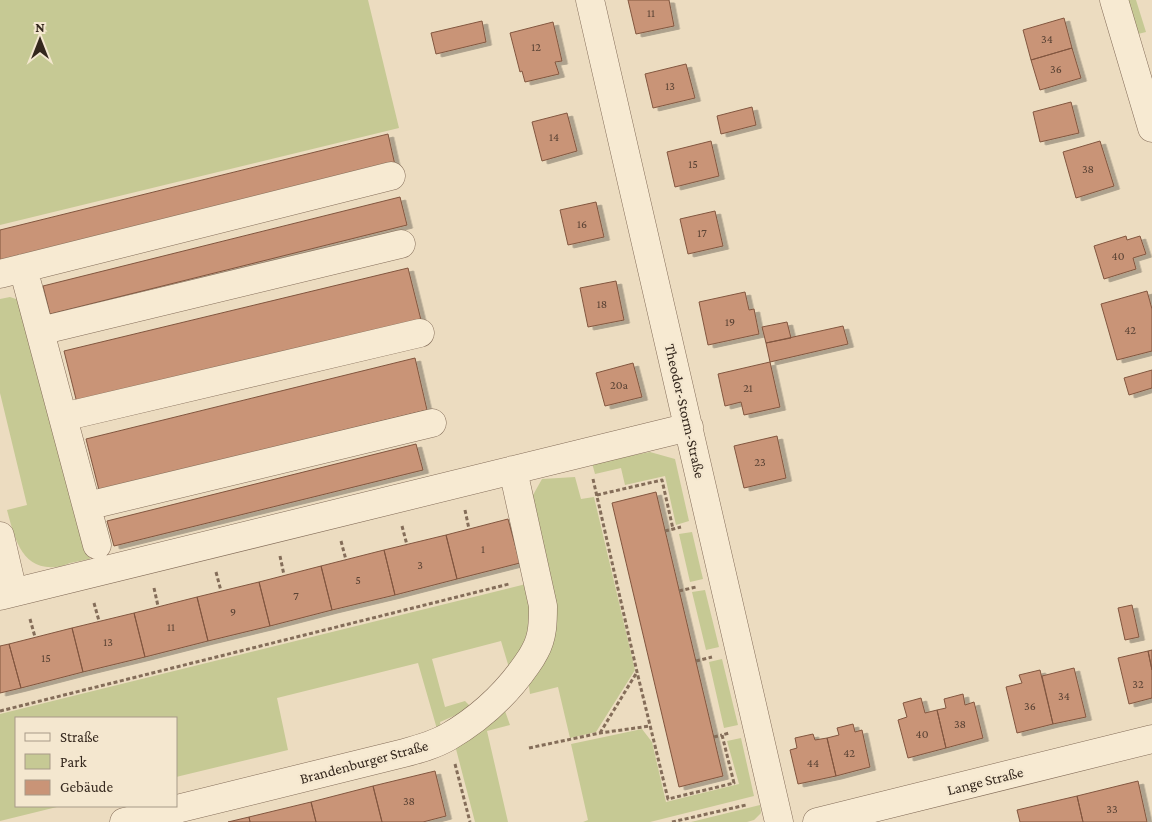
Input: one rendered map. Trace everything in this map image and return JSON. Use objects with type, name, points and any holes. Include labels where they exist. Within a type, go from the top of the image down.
[{"type":"street","name":"Theodor-Storm-Straße","points":[[590,0],[776,810]]},
{"type":"street","points":[[1114,0],[1152,128]]},
{"type":"street","points":[[97,545],[40,331],[12,271],[391,176]]},
{"type":"street","points":[[40,331],[401,244]]},
{"type":"street","points":[[63,417],[420,333]]},
{"type":"street","points":[[87,506],[432,423]]},
{"type":"street","points":[[0,536],[6,594],[689,427]]},
{"type":"street","name":"Brandenburger Straße","points":[[124,822],[430,745],[448,737],[492,704],[517,678],[536,650],[543,626],[543,606],[513,470]]},
{"type":"street","name":"Lange Straße","points":[[817,822],[1152,739]]},
{"type":"path","points":[[586,452],[668,799],[734,784],[722,735]]},
{"type":"path","points":[[597,495],[662,480],[673,529],[665,531]]},
{"type":"path","points":[[0,711],[537,578]]},
{"type":"path","points":[[600,733],[637,672]]},
{"type":"path","points":[[529,748],[600,733],[650,726]]},
{"type":"path","points":[[714,736],[757,726]]},
{"type":"path","points":[[448,737],[470,822]]},
{"type":"path","points":[[672,822],[776,810]]},
{"type":"green space","points":[[0,0],[368,0],[399,128],[0,225]]},
{"type":"green space","points":[[1127,0],[1136,0],[1146,32],[1138,34]]},
{"type":"green space","points":[[10,297],[19,300],[32,316],[90,559],[59,567],[43,566],[34,563],[27,557],[16,540],[7,510],[27,505],[0,393],[0,299]]},
{"type":"green space","points":[[650,452],[675,459],[689,521],[676,525],[665,476],[625,485],[621,468],[595,474],[592,463]]},
{"type":"green space","points":[[575,477],[581,499],[594,497],[635,670],[596,732],[570,738],[558,687],[530,694],[528,679],[549,650],[557,615],[531,515],[533,495],[542,479]]},
{"type":"green space","points":[[692,532],[703,579],[690,582],[679,534]]},
{"type":"green space","points":[[530,583],[536,634],[510,671],[501,641],[432,659],[445,707],[465,701],[472,708],[440,722],[442,733],[437,729],[418,663],[277,698],[288,750],[178,777],[178,717],[15,717],[15,807],[57,807],[0,821],[0,714]]},
{"type":"green space","points":[[705,590],[719,647],[706,650],[692,592]]},
{"type":"green space","points":[[722,659],[738,725],[724,728],[709,662]]},
{"type":"green space","points":[[497,710],[505,711],[510,725],[487,731],[508,822],[475,822],[456,749],[458,740]]},
{"type":"green space","points":[[642,729],[652,742],[666,802],[739,784],[727,741],[741,738],[754,796],[650,822],[583,822],[588,820],[571,744]]},
{"type":"green space","points":[[760,805],[761,813],[754,820],[747,822],[691,822]]},
{"type":"building","points":[[628,0],[669,0],[674,26],[636,34]]},
{"type":"building","points":[[1064,18],[1072,48],[1031,60],[1023,30]]},
{"type":"building","points":[[482,21],[486,42],[436,54],[431,33]]},
{"type":"building","points":[[553,22],[562,61],[555,62],[559,74],[525,82],[522,71],[520,72],[510,33]]},
{"type":"building","points":[[1072,48],[1081,78],[1040,90],[1031,60]]},
{"type":"building","points":[[686,64],[695,98],[653,108],[645,74]]},
{"type":"building","points":[[1071,102],[1079,133],[1040,142],[1033,112]]},
{"type":"building","points":[[752,107],[756,125],[721,134],[717,116]]},
{"type":"building","points":[[567,113],[577,151],[542,161],[532,122]]},
{"type":"building","points":[[388,134],[395,165],[0,262],[0,230]]},
{"type":"building","points":[[711,141],[719,176],[675,187],[667,152]]},
{"type":"building","points":[[1100,141],[1114,186],[1076,198],[1063,152]]},
{"type":"building","points":[[400,197],[407,225],[50,314],[43,286]]},
{"type":"building","points":[[596,202],[604,237],[568,245],[560,210]]},
{"type":"building","points":[[715,211],[723,246],[688,254],[680,219]]},
{"type":"building","points":[[1126,236],[1127,240],[1140,236],[1146,254],[1133,258],[1136,269],[1104,279],[1094,246]]},
{"type":"building","points":[[408,268],[421,320],[77,403],[64,351]]},
{"type":"building","points":[[616,281],[624,320],[588,327],[580,288]]},
{"type":"building","points":[[1147,291],[1152,309],[1152,351],[1117,360],[1101,304]]},
{"type":"building","points":[[745,292],[749,310],[754,309],[759,334],[708,345],[699,302]]},
{"type":"building","points":[[787,322],[791,338],[766,343],[762,327]]},
{"type":"building","points":[[843,326],[848,344],[770,362],[766,343]]},
{"type":"building","points":[[415,358],[427,410],[99,490],[86,439]]},
{"type":"building","points":[[770,362],[780,407],[744,415],[741,402],[725,406],[718,374]]},
{"type":"building","points":[[633,363],[642,397],[605,406],[596,373]]},
{"type":"building","points":[[1152,370],[1152,388],[1129,395],[1124,378]]},
{"type":"building","points":[[777,436],[786,478],[744,488],[734,446]]},
{"type":"building","points":[[416,444],[423,470],[114,546],[107,521]]},
{"type":"building","points":[[656,492],[723,776],[679,787],[612,503]]},
{"type":"building","points":[[508,519],[520,563],[457,579],[446,535]]},
{"type":"building","points":[[446,535],[457,579],[395,595],[384,550]]},
{"type":"building","points":[[384,550],[395,595],[332,610],[321,566]]},
{"type":"building","points":[[321,566],[332,610],[270,626],[259,582]]},
{"type":"building","points":[[259,582],[270,626],[208,641],[197,597]]},
{"type":"building","points":[[197,597],[208,641],[145,657],[134,613]]},
{"type":"building","points":[[1132,605],[1139,637],[1125,640],[1118,608]]},
{"type":"building","points":[[134,613],[145,657],[83,672],[72,628]]},
{"type":"building","points":[[72,628],[83,672],[21,688],[9,644]]},
{"type":"building","points":[[9,644],[21,688],[0,693],[0,646]]},
{"type":"building","points":[[1152,650],[1152,670],[1148,651]]},
{"type":"building","points":[[1148,651],[1152,670],[1152,698],[1129,704],[1118,658]]},
{"type":"building","points":[[1074,668],[1086,717],[1053,724],[1042,676]]},
{"type":"building","points":[[1040,670],[1053,724],[1017,733],[1006,687],[1022,683],[1019,675]]},
{"type":"building","points":[[963,694],[965,705],[974,702],[983,738],[946,748],[937,710],[946,708],[944,699]]},
{"type":"building","points":[[921,698],[925,713],[937,710],[946,748],[908,758],[898,720],[907,717],[903,703]]},
{"type":"building","points":[[853,724],[855,732],[862,730],[870,767],[836,776],[827,738],[839,735],[837,728]]},
{"type":"building","points":[[813,734],[815,740],[827,738],[836,776],[798,784],[790,750],[797,748],[795,738]]},
{"type":"building","points":[[435,771],[446,816],[423,822],[382,822],[373,786]]},
{"type":"building","points":[[1138,781],[1147,822],[1083,822],[1077,796]]},
{"type":"building","points":[[373,786],[382,822],[316,822],[311,802]]},
{"type":"building","points":[[1077,796],[1083,822],[1020,822],[1017,810]]},
{"type":"building","points":[[311,802],[316,822],[250,822],[249,817]]},
{"type":"building","points":[[249,817],[250,822],[228,822]]}]
